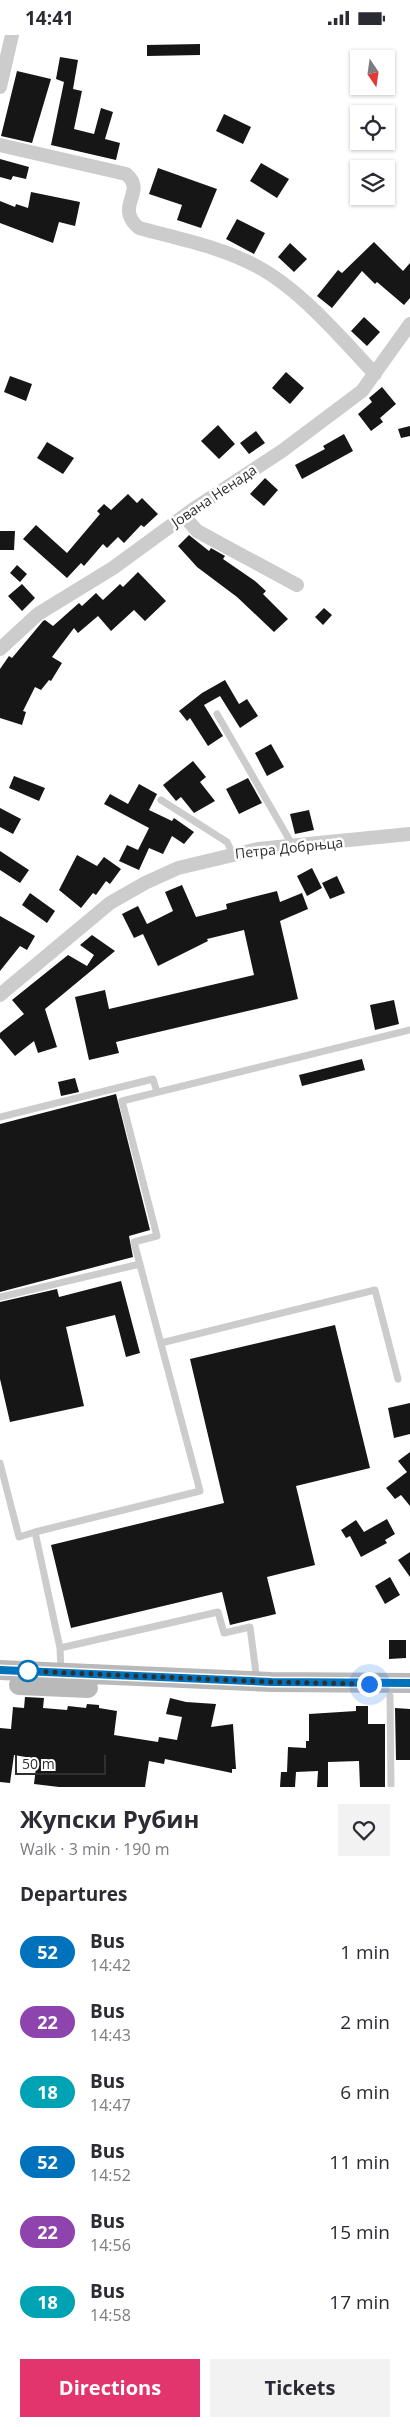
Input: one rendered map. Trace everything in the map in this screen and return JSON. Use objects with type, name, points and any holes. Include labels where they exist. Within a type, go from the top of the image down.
[{"type":"main road","points":[[0,1670],[59,1680],[276,1695],[400,1696]]},
{"type":"main road","points":[[0,1683],[59,1680],[410,1683]]},
{"type":"street","points":[[0,87],[12,35]]},
{"type":"street","points":[[0,145],[126,174],[132,179],[134,186],[128,213],[130,221],[139,228],[217,249],[258,267],[314,310],[376,375]]},
{"type":"street","name":"Јована Ненада","points":[[0,649],[38,614],[113,568],[184,516],[282,451],[362,391],[376,375],[410,324]]},
{"type":"street","points":[[184,516],[197,531],[297,585]]},
{"type":"street","name":"Петра Добрњца","points":[[0,995],[110,903],[145,883],[178,868],[258,849],[410,834]]},
{"type":"lane","points":[[217,715],[293,847]]},
{"type":"lane","points":[[161,800],[227,842],[233,854]]},
{"type":"lane","points":[[0,1463],[19,1537],[200,1491],[134,1243],[157,1237],[122,1101],[410,1030]]},
{"type":"lane","points":[[0,1117],[153,1079],[157,1092]]},
{"type":"lane","points":[[0,1297],[140,1264]]},
{"type":"lane","points":[[161,1343],[375,1290],[398,1379]]},
{"type":"lane","points":[[35,1532],[60,1648],[59,1680]]},
{"type":"lane","points":[[60,1648],[218,1612],[224,1633],[250,1627],[257,1681]]},
{"type":"lane","points":[[391,1787],[400,1696]]},
{"type":"building","points":[[200,44],[200,55],[147,56],[147,45]]},
{"type":"building","points":[[60,57],[78,60],[73,89],[82,91],[74,129],[94,134],[101,108],[113,112],[105,139],[120,143],[116,160],[51,145],[64,82],[56,79]]},
{"type":"building","points":[[17,71],[51,79],[32,143],[1,136]]},
{"type":"building","points":[[224,114],[251,127],[243,144],[216,131]]},
{"type":"building","points":[[0,159],[29,167],[26,179],[13,176],[11,180],[0,177]]},
{"type":"building","points":[[261,163],[289,179],[277,198],[250,181]]},
{"type":"building","points":[[158,168],[217,189],[201,228],[177,220],[182,205],[149,194]]},
{"type":"building","points":[[31,192],[80,202],[75,226],[59,222],[53,243],[0,223],[0,201],[15,207],[16,204],[28,208]]},
{"type":"building","points":[[237,219],[265,233],[254,254],[226,239]]},
{"type":"building","points":[[374,242],[403,271],[410,263],[410,298],[404,305],[377,282],[375,284],[362,271],[332,308],[317,296],[338,270],[342,273]]},
{"type":"building","points":[[290,243],[307,259],[294,272],[278,257]]},
{"type":"building","points":[[364,317],[380,332],[367,346],[351,331]]},
{"type":"building","points":[[286,372],[304,388],[290,404],[272,388]]},
{"type":"building","points":[[10,376],[32,384],[26,401],[4,392]]},
{"type":"building","points":[[382,387],[396,404],[380,418],[383,422],[371,431],[358,414],[372,402],[369,398]]},
{"type":"building","points":[[218,425],[235,444],[219,459],[201,441]]},
{"type":"building","points":[[410,426],[410,436],[401,438],[398,429]]},
{"type":"building","points":[[256,431],[265,443],[249,454],[240,443]]},
{"type":"building","points":[[344,434],[353,451],[302,479],[295,465],[325,449],[323,446]]},
{"type":"building","points":[[47,442],[74,458],[63,474],[37,458]]},
{"type":"building","points":[[265,478],[278,490],[264,506],[250,494]]},
{"type":"building","points":[[128,494],[137,503],[142,498],[158,514],[144,527],[141,525],[124,543],[118,537],[107,548],[103,544],[84,566],[81,563],[67,578],[23,539],[36,525],[67,553],[100,514],[97,511],[104,504],[111,510]]},
{"type":"building","points":[[0,531],[15,531],[14,550],[0,550]]},
{"type":"building","points":[[189,535],[209,551],[211,548],[225,556],[223,559],[255,581],[266,591],[263,594],[288,619],[274,632],[237,597],[197,567],[178,546]]},
{"type":"building","points":[[17,565],[27,574],[20,582],[10,573]]},
{"type":"building","points":[[138,572],[166,601],[145,621],[134,610],[111,631],[98,616],[78,633],[74,628],[52,657],[62,663],[51,681],[49,680],[41,690],[35,687],[23,711],[26,712],[22,725],[0,718],[0,669],[9,656],[12,658],[43,621],[45,620],[53,626],[79,603],[82,606],[96,593],[103,600],[120,584],[123,587]]},
{"type":"building","points":[[22,584],[35,598],[22,611],[8,596]]},
{"type":"building","points":[[324,608],[332,615],[323,625],[315,617]]},
{"type":"building","points":[[225,680],[239,704],[247,699],[258,716],[240,728],[220,696],[204,705],[223,736],[208,746],[190,718],[187,721],[179,711],[202,693]]},
{"type":"building","points":[[271,744],[284,767],[267,776],[255,753]]},
{"type":"building","points":[[193,761],[206,777],[200,782],[215,801],[194,813],[181,797],[176,801],[163,785]]},
{"type":"building","points":[[14,776],[45,788],[39,801],[9,788]]},
{"type":"building","points":[[248,778],[262,803],[239,814],[226,789]]},
{"type":"building","points":[[139,784],[157,794],[149,810],[172,821],[174,818],[194,832],[184,844],[172,836],[163,854],[149,848],[139,870],[119,861],[127,845],[138,850],[149,828],[104,804],[110,794],[128,804]]},
{"type":"building","points":[[0,808],[21,819],[13,834],[0,827]]},
{"type":"building","points":[[309,810],[314,830],[295,834],[290,814]]},
{"type":"building","points":[[0,851],[29,870],[20,883],[0,870]]},
{"type":"building","points":[[77,855],[97,866],[104,857],[121,869],[110,884],[106,881],[96,895],[93,893],[81,908],[59,890]]},
{"type":"building","points":[[312,868],[322,888],[307,896],[297,876]]},
{"type":"building","points":[[337,876],[345,893],[330,899],[322,883]]},
{"type":"building","points":[[182,885],[196,917],[227,909],[226,904],[277,891],[280,902],[302,893],[308,909],[280,921],[298,999],[116,1042],[119,1053],[89,1060],[75,997],[105,990],[109,1009],[254,975],[244,930],[207,939],[208,941],[158,966],[143,934],[134,938],[122,914],[138,906],[147,924],[173,911],[165,892]]},
{"type":"building","points":[[30,893],[55,911],[47,923],[22,905]]},
{"type":"building","points":[[0,916],[35,936],[27,950],[20,946],[0,971]]},
{"type":"building","points":[[92,935],[115,951],[45,1009],[57,1047],[38,1053],[34,1041],[15,1056],[0,1038],[0,1033],[24,1014],[12,1000],[68,955],[87,966],[94,955],[80,945]]},
{"type":"building","points":[[394,1000],[399,1024],[375,1030],[370,1005]]},
{"type":"building","points":[[362,1059],[365,1070],[302,1086],[299,1075]]},
{"type":"building","points":[[75,1078],[79,1092],[61,1096],[58,1082]]},
{"type":"building","points":[[116,1094],[150,1230],[129,1236],[133,1257],[0,1292],[0,1124]]},
{"type":"building","points":[[121,1281],[140,1353],[126,1357],[115,1315],[66,1327],[84,1406],[10,1422],[0,1379],[0,1302],[57,1289],[59,1297]]},
{"type":"building","points":[[335,1325],[370,1468],[296,1486],[315,1565],[267,1577],[276,1614],[230,1625],[222,1592],[71,1628],[51,1545],[224,1503],[190,1359]]},
{"type":"building","points":[[410,1403],[410,1434],[394,1438],[388,1408]]},
{"type":"building","points":[[410,1452],[410,1506],[401,1495],[395,1499],[386,1488],[407,1472],[398,1461]]},
{"type":"building","points":[[387,1519],[395,1534],[385,1540],[387,1543],[361,1557],[350,1536],[346,1538],[341,1530],[356,1520],[364,1532]]},
{"type":"building","points":[[410,1552],[410,1577],[398,1560]]},
{"type":"building","points":[[390,1577],[400,1595],[385,1604],[375,1586]]},
{"type":"building","points":[[389,1640],[406,1640],[406,1658],[389,1659]]},
{"type":"building","points":[[25,1697],[44,1698],[43,1708],[67,1710],[68,1706],[86,1708],[87,1704],[99,1705],[99,1708],[117,1711],[114,1735],[158,1742],[159,1737],[177,1740],[182,1717],[166,1714],[170,1698],[186,1702],[216,1704],[211,1727],[233,1724],[236,1769],[232,1769],[232,1773],[165,1759],[164,1764],[149,1761],[145,1787],[59,1787],[34,1784],[37,1759],[14,1755],[10,1783],[0,1782],[0,1728],[11,1729],[13,1707],[24,1708]]},
{"type":"building","points":[[356,1706],[368,1706],[368,1724],[385,1724],[385,1787],[360,1787],[359,1761],[328,1762],[328,1787],[317,1787],[318,1771],[296,1772],[295,1787],[280,1787],[281,1772],[287,1772],[288,1747],[306,1748],[306,1741],[309,1741],[309,1714],[356,1711]]},
{"type":"building","points":[[395,1708],[410,1709],[410,1760],[396,1760]]},
{"type":"bus line","name":"52","points":[[0,1670],[271,1682],[410,1683]]},
{"type":"route","points":[[28,1671],[106,1676],[369,1684]]}]
